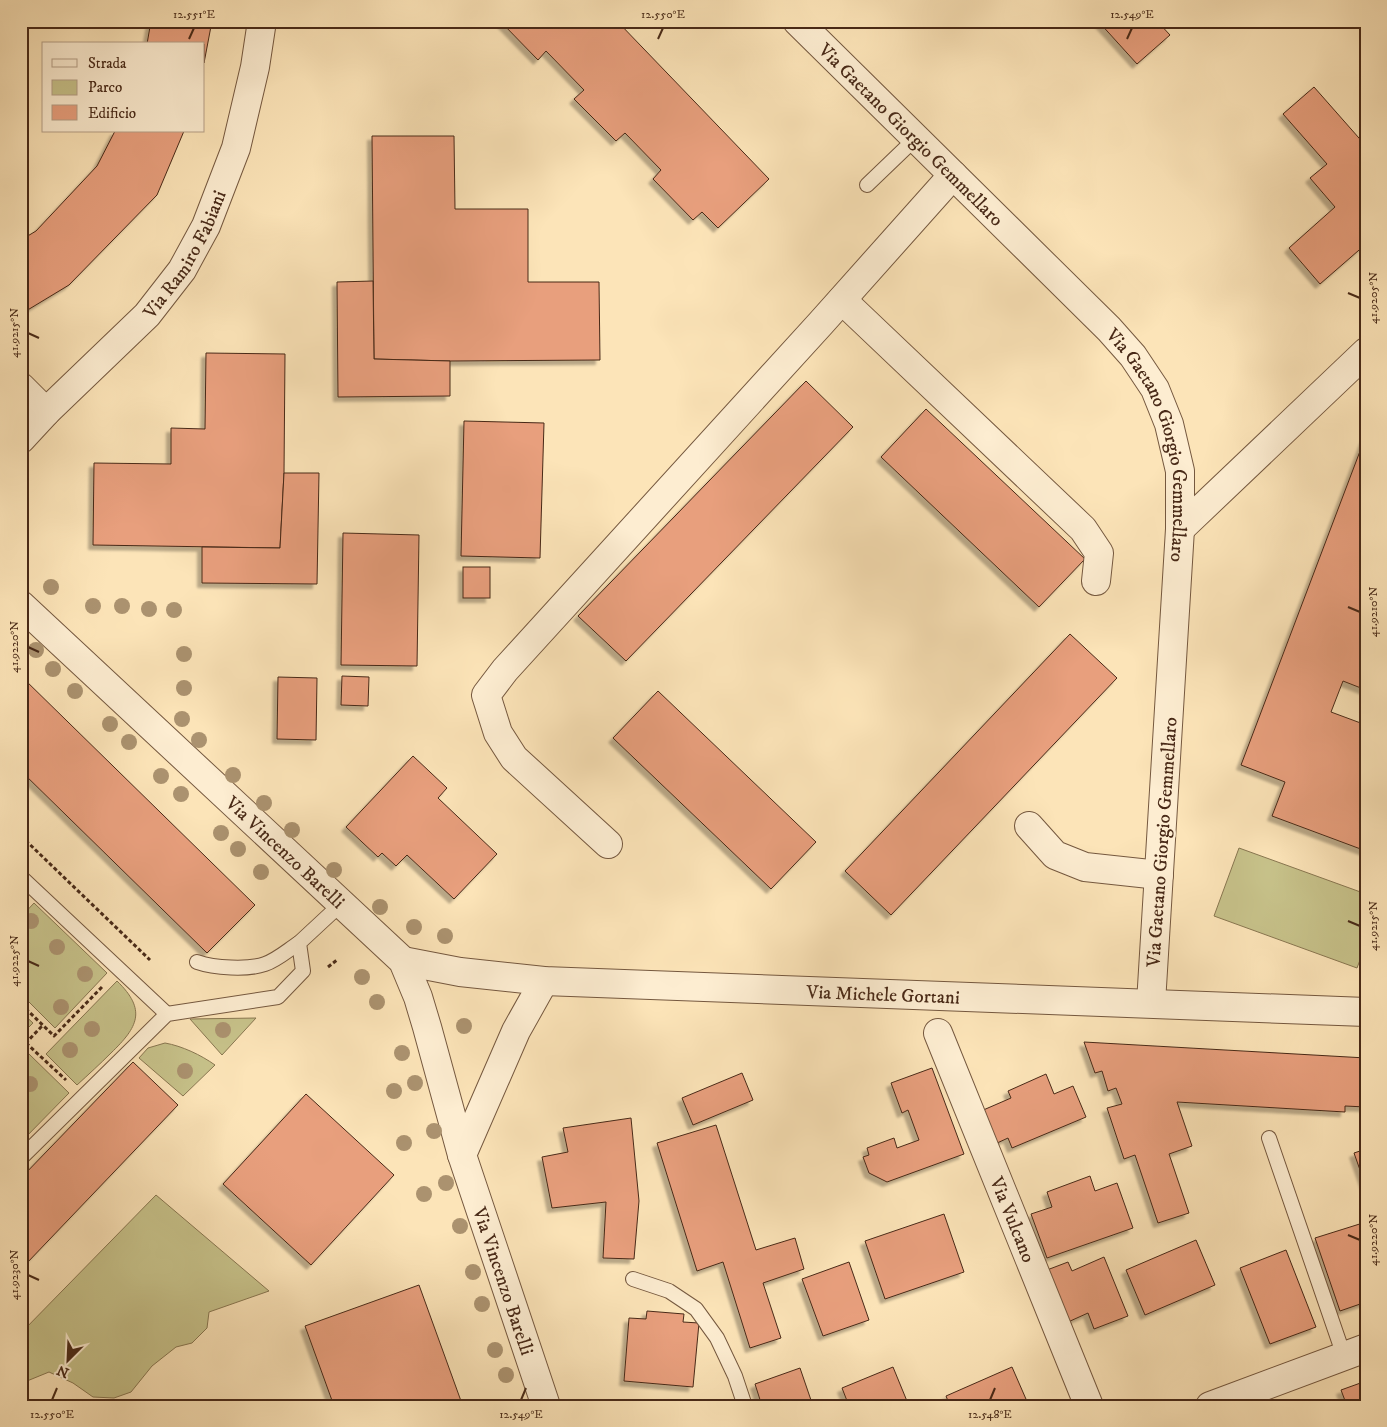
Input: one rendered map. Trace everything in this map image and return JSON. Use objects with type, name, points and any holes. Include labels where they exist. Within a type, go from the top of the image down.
[{"type":"street","name":"Via Ramiro Fabiani","points":[[21,439],[46,412],[147,315],[182,270],[206,226],[236,148],[255,67],[262,21]]},
{"type":"street","name":"Via Gaetano Giorgio Gemmellaro","points":[[797,21],[1109,329],[1133,356],[1155,389],[1169,424],[1180,471],[1180,529],[1151,1003]]},
{"type":"street","points":[[608,844],[514,758],[498,733],[486,694],[505,670],[842,300],[953,175]]},
{"type":"street","points":[[842,300],[1083,529],[1099,553],[1096,581]]},
{"type":"street","points":[[1180,529],[1366,352]]},
{"type":"street","points":[[21,387],[46,412]]},
{"type":"street","name":"Via Vincenzo Barelli","points":[[21,605],[403,961],[418,997],[462,1155],[546,1406]]},
{"type":"street","points":[[1029,826],[1055,855],[1085,867],[1158,875]]},
{"type":"street","name":"Via Michele Gortani","points":[[403,961],[460,972],[544,981],[1366,1012]]},
{"type":"street","points":[[462,1155],[516,1031],[544,981]]},
{"type":"street","name":"Via Vulcano","points":[[938,1033],[1089,1406]]},
{"type":"street","points":[[1210,1406],[1355,1352]]},
{"type":"lane","points":[[867,185],[916,138]]},
{"type":"lane","points":[[21,877],[167,1014]]},
{"type":"lane","points":[[198,962],[218,967],[237,968],[264,964],[299,943],[341,904]]},
{"type":"lane","points":[[21,1158],[167,1014],[278,997],[303,971],[299,943]]},
{"type":"lane","points":[[1268,1138],[1355,1352]]},
{"type":"lane","points":[[633,1279],[669,1291],[696,1309],[717,1338],[735,1376],[745,1406]]},
{"type":"path","points":[[21,836],[150,961]]},
{"type":"path","points":[[26,848],[30,844]]},
{"type":"path","points":[[21,1004],[54,1036],[120,969]]},
{"type":"path","points":[[21,1048],[43,1026]]},
{"type":"path","points":[[26,1043],[84,1097]]},
{"type":"green space","points":[[1239,848],[1366,894],[1366,944],[1357,968],[1214,916]]},
{"type":"green space","points":[[34,903],[107,973],[55,1028],[21,994],[21,917]]},
{"type":"green space","points":[[117,981],[133,1001],[135,1018],[133,1026],[120,1044],[77,1085],[46,1054]]},
{"type":"green space","points":[[21,1012],[33,1023],[21,1035]]},
{"type":"green space","points":[[256,1018],[222,1055],[190,1019]]},
{"type":"green space","points":[[165,1043],[191,1051],[215,1065],[183,1096],[139,1058],[148,1048]]},
{"type":"green space","points":[[28,1053],[69,1093],[21,1142],[21,1060]]},
{"type":"green space","points":[[156,1195],[269,1291],[209,1312],[207,1328],[192,1343],[176,1347],[152,1366],[131,1392],[114,1398],[93,1397],[73,1383],[49,1372],[27,1381],[21,1388],[21,1333]]},
{"type":"building","points":[[151,21],[212,21],[205,58],[205,42],[147,42]]},
{"type":"building","points":[[500,21],[617,21],[769,179],[718,228],[702,212],[693,220],[653,179],[661,170],[625,133],[616,141],[574,99],[584,90],[546,51],[538,60]]},
{"type":"building","points":[[1098,21],[1157,21],[1170,35],[1137,64]]},
{"type":"building","points":[[1314,87],[1366,146],[1366,244],[1320,284],[1289,248],[1335,207],[1310,178],[1327,164],[1283,114]]},
{"type":"building","points":[[114,132],[184,132],[157,195],[69,285],[21,314],[21,240],[36,231],[97,166]]},
{"type":"building","points":[[372,136],[454,136],[455,209],[528,209],[528,282],[599,282],[600,360],[450,361],[374,359]]},
{"type":"building","points":[[373,281],[374,359],[450,361],[450,396],[338,397],[337,282]]},
{"type":"building","points":[[206,353],[285,354],[284,473],[280,548],[93,545],[94,463],[171,464],[171,428],[205,429]]},
{"type":"building","points":[[806,381],[853,427],[626,661],[578,616]]},
{"type":"building","points":[[926,409],[1085,559],[1039,607],[881,457]]},
{"type":"building","points":[[464,421],[544,423],[540,558],[461,556]]},
{"type":"building","points":[[1365,438],[1366,690],[1343,681],[1331,712],[1366,725],[1366,851],[1272,816],[1285,782],[1241,765]]},
{"type":"building","points":[[284,473],[319,473],[317,584],[202,583],[202,547],[280,548]]},
{"type":"building","points":[[343,533],[419,535],[417,666],[341,665]]},
{"type":"building","points":[[463,567],[490,567],[490,598],[463,598]]},
{"type":"building","points":[[1070,634],[1117,678],[891,915],[845,871]]},
{"type":"building","points":[[21,676],[255,905],[207,953],[21,771]]},
{"type":"building","points":[[342,676],[369,677],[368,706],[341,705]]},
{"type":"building","points":[[278,677],[317,678],[316,740],[277,739]]},
{"type":"building","points":[[658,691],[816,842],[771,889],[613,738]]},
{"type":"building","points":[[413,756],[447,788],[438,798],[497,854],[454,899],[407,855],[396,866],[382,853],[378,857],[346,827]]},
{"type":"building","points":[[1084,1042],[1366,1058],[1366,1107],[1345,1106],[1345,1112],[1177,1102],[1192,1146],[1169,1154],[1189,1213],[1158,1223],[1135,1155],[1124,1159],[1107,1108],[1122,1104],[1116,1088],[1108,1091],[1102,1071],[1095,1073]]},
{"type":"building","points":[[133,1062],[178,1105],[26,1264],[21,1259],[21,1178]]},
{"type":"building","points":[[932,1068],[964,1154],[887,1182],[869,1173],[863,1157],[869,1155],[867,1148],[894,1138],[897,1148],[919,1140],[908,1110],[902,1113],[891,1083]]},
{"type":"building","points":[[742,1073],[753,1100],[693,1125],[682,1098]]},
{"type":"building","points":[[1046,1074],[1054,1094],[1073,1086],[1086,1117],[1012,1148],[1008,1138],[995,1144],[981,1111],[1011,1098],[1008,1091]]},
{"type":"building","points":[[306,1094],[394,1175],[311,1265],[223,1184]]},
{"type":"building","points":[[631,1118],[639,1201],[634,1259],[603,1258],[606,1202],[552,1208],[542,1157],[568,1152],[563,1128]]},
{"type":"building","points":[[716,1125],[756,1250],[795,1238],[804,1269],[763,1283],[781,1338],[750,1348],[723,1262],[697,1271],[657,1143]]},
{"type":"building","points":[[1366,1149],[1366,1187],[1354,1153]]},
{"type":"building","points":[[1090,1176],[1095,1191],[1117,1183],[1133,1228],[1047,1258],[1031,1214],[1052,1207],[1047,1192]]},
{"type":"building","points":[[944,1214],[964,1272],[885,1299],[865,1241]]},
{"type":"building","points":[[1366,1222],[1366,1302],[1340,1311],[1315,1238]]},
{"type":"building","points":[[1196,1240],[1215,1285],[1145,1315],[1126,1270]]},
{"type":"building","points":[[1286,1250],[1316,1327],[1270,1344],[1240,1268]]},
{"type":"building","points":[[1104,1257],[1128,1316],[1094,1329],[1088,1313],[1068,1322],[1047,1270],[1068,1262],[1072,1271]]},
{"type":"building","points":[[849,1262],[869,1320],[823,1336],[802,1279]]},
{"type":"building","points":[[419,1285],[461,1401],[447,1406],[334,1406],[305,1326]]},
{"type":"building","points":[[647,1311],[684,1314],[683,1322],[699,1323],[693,1387],[624,1381],[629,1318],[646,1319]]},
{"type":"building","points":[[893,1367],[909,1406],[849,1406],[842,1388]]},
{"type":"building","points":[[1012,1367],[1029,1406],[950,1406],[946,1396]]},
{"type":"building","points":[[800,1368],[813,1406],[762,1406],[755,1384]]},
{"type":"building","points":[[1366,1381],[1366,1406],[1347,1406],[1341,1390]]}]
